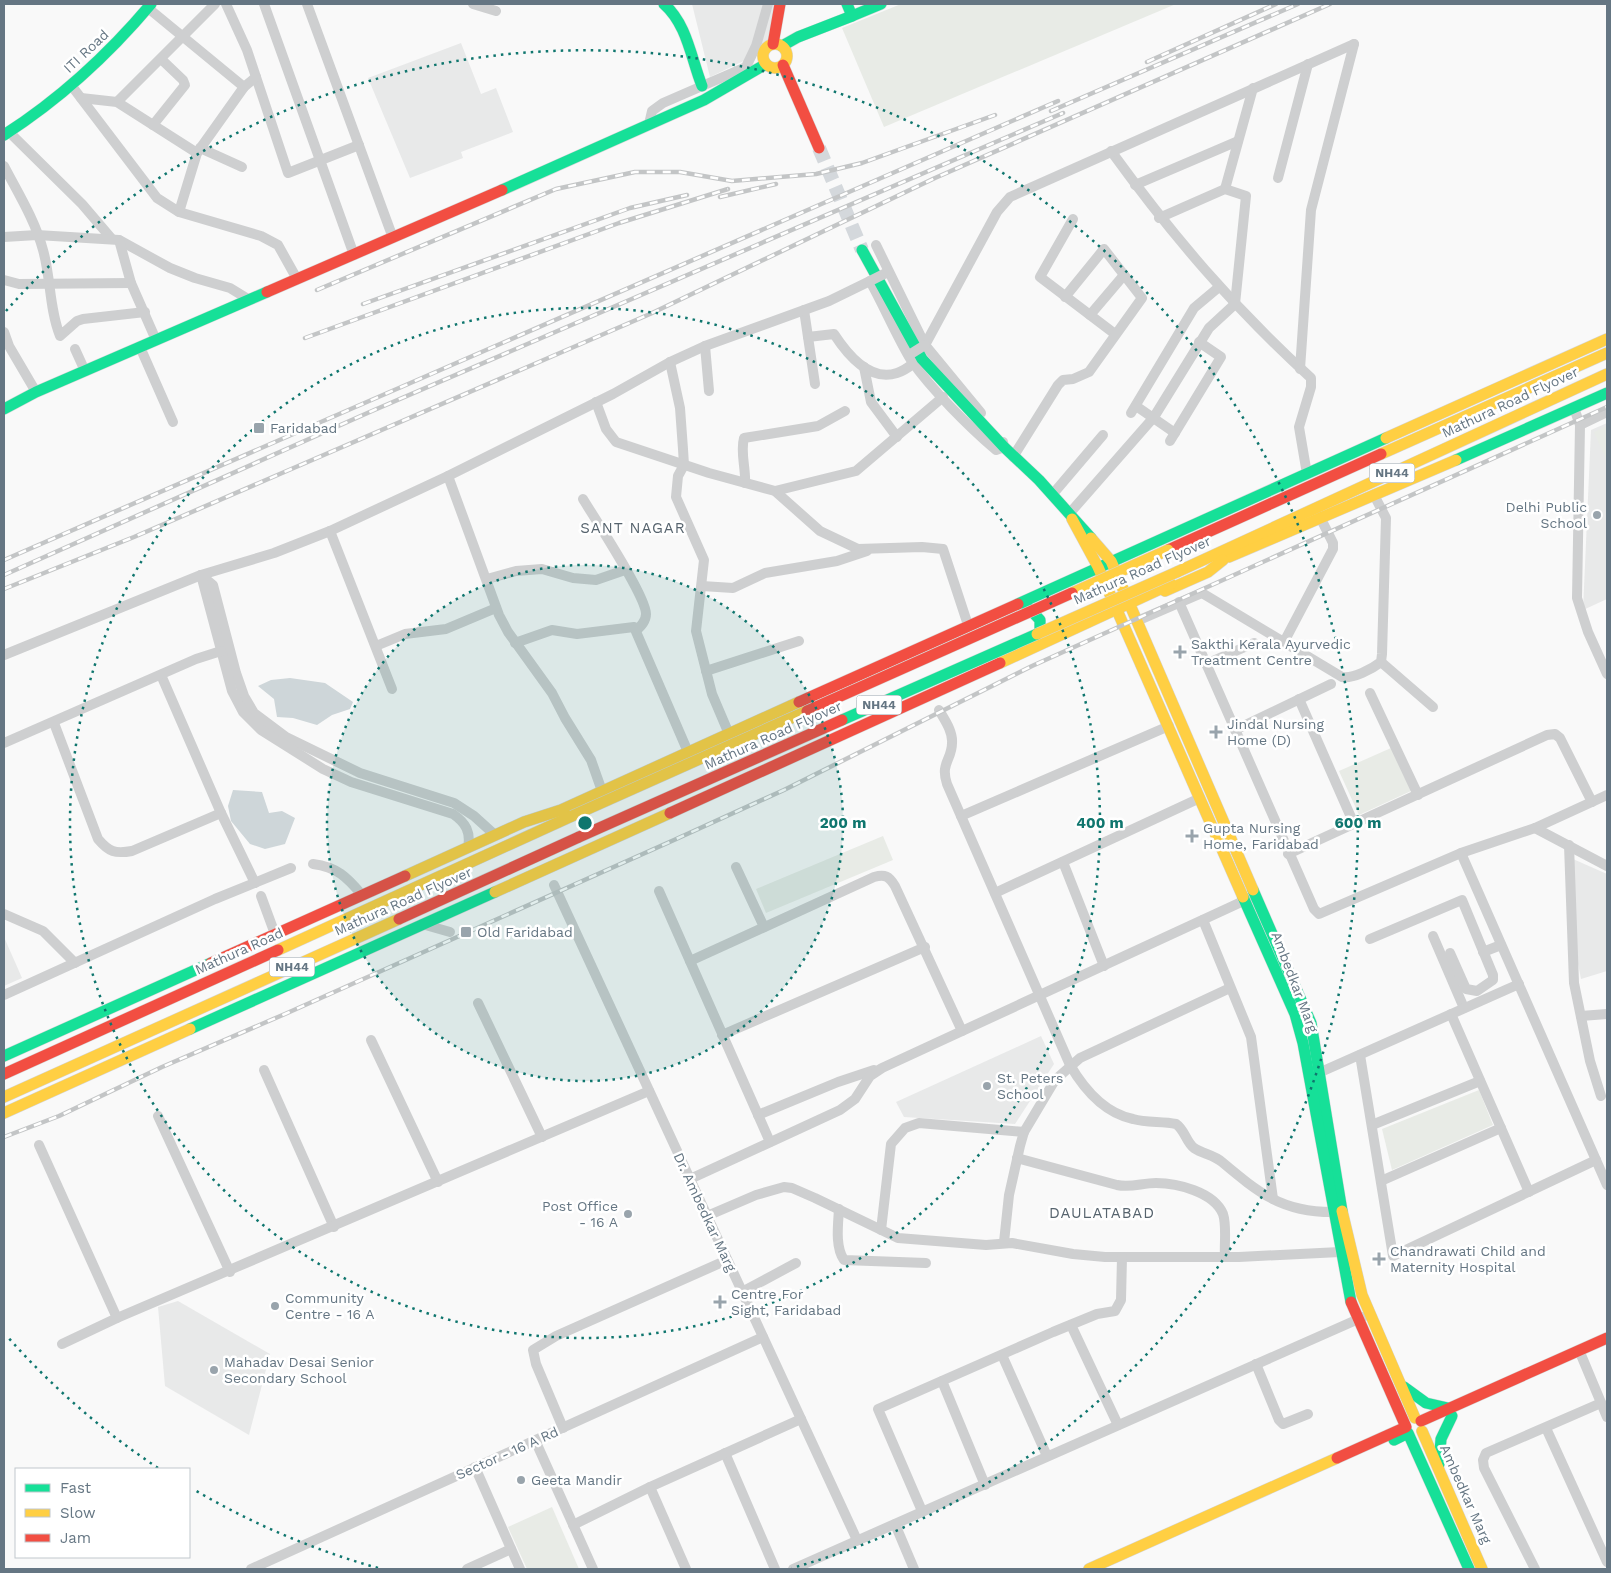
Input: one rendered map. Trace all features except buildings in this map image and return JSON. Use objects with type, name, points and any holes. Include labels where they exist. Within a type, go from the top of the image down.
[{"type":"main road","points":[[664,4],[669,6],[683,28],[694,67],[702,86]]},
{"type":"main road","points":[[780,4],[778,45],[787,55],[783,65],[776,68],[766,64],[762,57],[764,50],[778,45],[852,16],[881,4]]},
{"type":"main road","points":[[847,4],[852,16]]},
{"type":"main road","name":"ITI Road","points":[[6,133],[36,114],[71,85],[135,24],[147,5]]},
{"type":"main road","name":"ITI Road","points":[[36,114],[62,82],[147,5]]},
{"type":"main road","points":[[4,409],[36,392],[393,238],[704,100],[766,64]]},
{"type":"main road","points":[[783,65],[819,148]]},
{"type":"main road","points":[[862,250],[922,359],[1071,517]]},
{"type":"main road","points":[[4,1056],[524,822],[553,813],[1607,339]]},
{"type":"main road","name":"Mathura Road Flyover","points":[[487,855],[1607,353]]},
{"type":"main road","name":"Mathura Road Flyover","points":[[4,1097],[579,837],[1168,576],[1607,374]]},
{"type":"main road","points":[[1130,605],[1175,582],[1320,517],[1607,393]]},
{"type":"main road","points":[[4,403],[22,399]]},
{"type":"main road","name":"Ambedkar Marg","points":[[1071,517],[1111,561],[1251,898]]},
{"type":"main road","name":"Ambedkar Marg","points":[[1071,517],[1098,567],[1200,798],[1251,898],[1311,1024],[1314,1075],[1332,1212],[1350,1300],[1469,1569]]},
{"type":"main road","points":[[1157,541],[1152,552],[1152,563],[1156,573],[1164,580],[1175,582]]},
{"type":"main road","points":[[4,1113],[907,707],[1039,645],[1208,572],[1224,560]]},
{"type":"main road","points":[[1021,602],[1036,612],[1041,619],[1043,628],[1039,645]]},
{"type":"main road","points":[[487,855],[553,813]]},
{"type":"main road","name":"Mathura Road","points":[[4,1074],[487,855]]},
{"type":"main road","name":"Ambedkar Marg","points":[[1314,1075],[1345,1227],[1362,1295],[1482,1569]]},
{"type":"main road","points":[[1407,1430],[1408,1421],[1420,1425],[1581,1354],[1607,1338]]},
{"type":"main road","points":[[1581,1354],[1607,1347]]},
{"type":"main road","points":[[1400,1383],[1426,1403],[1450,1412]]},
{"type":"main road","points":[[1111,1569],[1257,1505],[1381,1442],[1397,1406]]},
{"type":"main road","points":[[1442,1479],[1439,1443],[1450,1412]]},
{"type":"main road","points":[[1407,1430],[1415,1436],[1420,1425]]},
{"type":"main road","points":[[1089,1569],[1407,1430]]},
{"type":"main road","points":[[1381,1442],[1416,1449]]},
{"type":"street","points":[[117,102],[215,4]]},
{"type":"street","points":[[226,4],[247,50],[288,173],[359,145]]},
{"type":"street","points":[[264,4],[354,255]]},
{"type":"street","points":[[310,4],[393,238]]},
{"type":"street","points":[[473,4],[496,11]]},
{"type":"street","points":[[649,124],[652,111],[658,106],[746,67],[756,46],[768,4]]},
{"type":"street","points":[[147,5],[182,38],[191,42],[244,87]]},
{"type":"street","points":[[808,338],[834,334],[846,352],[864,367],[884,375],[898,373],[925,345],[1004,201],[1111,151],[1354,44],[1311,210],[1300,369]]},
{"type":"street","points":[[153,125],[185,85],[183,80],[161,59]]},
{"type":"street","points":[[1278,178],[1308,64]]},
{"type":"street","points":[[179,212],[198,150],[244,87],[256,76]]},
{"type":"street","points":[[71,85],[157,198],[179,212],[261,236],[278,245],[297,279]]},
{"type":"street","points":[[1225,189],[1253,88]]},
{"type":"street","points":[[81,98],[117,102],[198,150],[242,167]]},
{"type":"street","points":[[6,133],[82,204],[115,239],[170,268],[195,278],[230,288],[248,299]]},
{"type":"street","points":[[1136,185],[1238,141]]},
{"type":"street","points":[[1111,151],[1159,218],[1218,287],[1311,378],[1311,387],[1299,427],[1307,474]]},
{"type":"street","points":[[4,166],[37,235],[46,261],[53,318],[60,336],[77,321],[83,319],[145,312]]},
{"type":"street","points":[[1071,517],[1154,417],[1209,328],[1235,304],[1246,196],[1225,189],[1159,218]]},
{"type":"street","points":[[1073,219],[1040,277],[1115,334]]},
{"type":"street","points":[[4,237],[37,235],[115,239]]},
{"type":"street","points":[[115,239],[131,283],[156,340]]},
{"type":"street","points":[[870,281],[912,359],[942,397],[996,450],[1004,448],[1002,438],[925,345],[876,245]]},
{"type":"street","points":[[1013,456],[1058,385],[1064,380],[1073,379],[1089,372],[1142,298],[1104,249],[1065,297]]},
{"type":"street","points":[[4,655],[201,575],[274,553],[330,531],[448,476],[596,402],[670,362],[705,346],[829,301],[888,272]]},
{"type":"street","points":[[1090,315],[1124,275]]},
{"type":"street","points":[[4,280],[19,284],[131,283]]},
{"type":"street","points":[[1199,342],[1221,357],[1173,437],[1154,417],[1133,409],[1194,308],[1218,287]]},
{"type":"street","points":[[804,310],[814,384]]},
{"type":"street","points":[[4,332],[9,346],[36,392]]},
{"type":"street","points":[[705,346],[709,391]]},
{"type":"street","points":[[140,347],[173,422]]},
{"type":"street","points":[[75,349],[85,371]]},
{"type":"street","points":[[670,362],[680,408],[684,465],[678,476],[676,496],[704,560],[696,631],[706,672],[729,734]]},
{"type":"street","points":[[864,367],[870,402],[897,437]]},
{"type":"street","points":[[775,491],[856,471],[942,397]]},
{"type":"street","points":[[596,402],[606,429],[616,442],[684,465],[775,491],[830,537],[858,549],[922,547],[943,550],[968,625]]},
{"type":"street","points":[[1574,408],[1580,425],[1577,598],[1588,632],[1607,674]]},
{"type":"street","points":[[745,483],[746,468],[742,444],[744,438],[818,426],[845,411]]},
{"type":"street","points":[[1580,425],[1607,412]]},
{"type":"street","points":[[1052,495],[1103,435]]},
{"type":"street","points":[[448,476],[496,608],[515,643],[544,680],[565,718],[583,745],[591,760],[602,791]]},
{"type":"street","points":[[1374,495],[1386,518],[1381,662]]},
{"type":"street","points":[[583,499],[625,570],[645,609],[646,616],[643,624],[637,630]]},
{"type":"street","points":[[1284,642],[1333,549],[1333,543],[1320,517]]},
{"type":"street","points":[[330,531],[392,689]]},
{"type":"street","points":[[702,586],[734,588],[765,573],[845,559],[869,550]]},
{"type":"street","points":[[486,579],[516,571],[542,569],[574,578],[596,580],[625,570]]},
{"type":"street","points":[[201,575],[232,691],[243,712],[261,730],[323,768],[351,782],[453,814],[469,830],[468,848]]},
{"type":"street","points":[[201,575],[213,585],[236,673],[244,696],[254,713],[286,737],[360,773],[454,802],[474,816],[495,835]]},
{"type":"street","points":[[1136,621],[1198,594],[1207,595],[1345,678],[1381,662]]},
{"type":"street","points":[[1179,602],[1288,854],[1314,909],[1319,914],[1461,853],[1535,828],[1607,795]]},
{"type":"street","points":[[376,646],[405,634],[446,630],[496,608]]},
{"type":"street","points":[[515,643],[552,630],[577,634],[630,626],[637,630],[688,752]]},
{"type":"street","points":[[706,672],[799,641]]},
{"type":"street","points":[[1206,664],[1254,643]]},
{"type":"street","points":[[4,743],[196,659],[222,652]]},
{"type":"street","points":[[1381,662],[1433,707]]},
{"type":"street","points":[[161,674],[255,883]]},
{"type":"street","points":[[1235,730],[1331,684]]},
{"type":"street","points":[[1370,692],[1418,795]]},
{"type":"street","points":[[1299,700],[1354,824]]},
{"type":"street","points":[[939,710],[951,735],[952,742],[943,773],[1070,1065],[1080,1082],[1102,1104],[1132,1119],[1176,1124],[1181,1127],[1194,1148],[1222,1161],[1243,1179],[1273,1199],[1308,1212],[1332,1212]]},
{"type":"street","points":[[54,722],[98,839],[108,850],[118,853],[132,850],[222,813]]},
{"type":"street","points":[[961,816],[1169,726]]},
{"type":"street","points":[[1288,854],[1547,735],[1555,734],[1560,738],[1592,802]]},
{"type":"street","points":[[995,893],[1200,798]]},
{"type":"street","points":[[1535,828],[1607,866]]},
{"type":"street","points":[[1569,845],[1574,983],[1601,1096]]},
{"type":"street","points":[[1461,853],[1607,1186]]},
{"type":"street","points":[[1063,862],[1104,966]]},
{"type":"street","points":[[313,864],[328,866],[344,874],[362,895]]},
{"type":"street","points":[[736,867],[764,927]]},
{"type":"street","points":[[4,995],[291,868]]},
{"type":"street","points":[[690,961],[882,875],[891,879],[895,886],[925,947],[962,1031]]},
{"type":"street","name":"Dr. Ambedkar Marg","points":[[554,885],[857,1540]]},
{"type":"street","points":[[659,891],[770,1142]]},
{"type":"street","points":[[261,896],[275,934]]},
{"type":"street","points":[[758,1115],[838,1082],[882,1068],[1251,898]]},
{"type":"street","points":[[1370,939],[1462,900],[1493,975],[1493,980],[1477,991],[1466,989],[1450,953]]},
{"type":"street","points":[[4,914],[42,931],[75,963]]},
{"type":"street","points":[[1203,920],[1251,1037],[1273,1199]]},
{"type":"street","points":[[422,924],[450,932]]},
{"type":"street","points":[[1433,936],[1464,1008]]},
{"type":"street","points":[[1483,952],[1501,945]]},
{"type":"street","points":[[722,1035],[925,947]]},
{"type":"street","points":[[1314,1075],[1519,984]]},
{"type":"street","points":[[1004,1242],[1009,1195],[1024,1132],[1055,1080],[1070,1065],[1230,988]]},
{"type":"street","points":[[478,1002],[542,1137]]},
{"type":"street","points":[[1451,1014],[1529,1192]]},
{"type":"street","points":[[1581,1016],[1607,1014]]},
{"type":"street","points":[[371,1040],[438,1182]]},
{"type":"street","points":[[1360,1055],[1393,1256],[1596,1160]]},
{"type":"street","points":[[690,1178],[840,1110],[855,1099],[870,1076],[882,1068]]},
{"type":"street","points":[[264,1070],[334,1227]]},
{"type":"street","points":[[1372,1126],[1480,1081]]},
{"type":"street","points":[[62,1344],[117,1318],[230,1272],[649,1091]]},
{"type":"street","points":[[158,1116],[230,1272]]},
{"type":"street","points":[[881,1230],[889,1152],[896,1136],[905,1128],[919,1123],[1024,1132]]},
{"type":"street","points":[[1381,1181],[1501,1128]]},
{"type":"street","points":[[39,1145],[117,1318]]},
{"type":"street","points":[[1017,1158],[1127,1187],[1152,1183],[1169,1184],[1211,1199],[1223,1214],[1225,1257]]},
{"type":"street","points":[[707,1216],[756,1195],[784,1187],[792,1188],[839,1209],[898,1238],[913,1240],[986,1245],[1004,1242],[1073,1254],[1122,1256],[1225,1257],[1340,1252]]},
{"type":"street","points":[[839,1209],[839,1242],[844,1260],[926,1263]]},
{"type":"street","points":[[922,1511],[878,1409],[1071,1325],[1118,1309],[1121,1300],[1122,1256]]},
{"type":"street","points":[[563,1428],[536,1364],[533,1350],[556,1336],[727,1260]]},
{"type":"street","points":[[742,1292],[796,1263]]},
{"type":"street","points":[[793,1569],[1371,1314]]},
{"type":"street","points":[[1071,1325],[1118,1425]]},
{"type":"street","name":"Sector - 16 A Rd","points":[[251,1569],[763,1336]]},
{"type":"street","points":[[1002,1354],[1047,1456]]},
{"type":"street","points":[[1581,1354],[1607,1417]]},
{"type":"street","points":[[1256,1364],[1278,1420],[1284,1424],[1308,1414]]},
{"type":"street","points":[[942,1381],[985,1485]]},
{"type":"street","points":[[1535,1569],[1484,1468],[1483,1460],[1486,1453],[1602,1403]]},
{"type":"street","points":[[573,1525],[650,1487],[801,1420]]},
{"type":"street","points":[[1546,1428],[1604,1548],[1607,1562]]},
{"type":"street","points":[[535,1440],[593,1569]]},
{"type":"street","points":[[725,1453],[776,1569]]},
{"type":"street","points":[[475,1467],[520,1569]]},
{"type":"street","points":[[650,1487],[686,1569]]},
{"type":"street","points":[[895,1524],[914,1569]]},
{"type":"street","points":[[467,1569],[511,1549]]},
{"type":"shaded area","points":[[692,4],[778,4],[770,39],[750,58],[710,77]]},
{"type":"shaded area","points":[[901,4],[1176,4],[884,127],[842,28]]},
{"type":"shaded area","points":[[461,43],[481,94],[496,88],[513,132],[461,152],[463,158],[410,178],[368,78]]},
{"type":"shaded area","name":"Delhi Public School","points":[[1607,423],[1607,599],[1583,610],[1591,430]]},
{"type":"shaded area","points":[[1607,426],[1607,458],[1606,459],[1594,432]]},
{"type":"shaded area","points":[[290,678],[325,683],[353,702],[350,709],[332,715],[317,725],[293,718],[277,717],[274,699],[258,686],[271,680]]},
{"type":"shaded area","points":[[1391,748],[1411,791],[1359,815],[1339,771]]},
{"type":"shaded area","points":[[233,790],[262,792],[269,813],[282,811],[295,818],[285,844],[265,849],[250,844],[231,821],[228,806]]},
{"type":"shaded area","points":[[883,836],[893,860],[766,913],[756,889]]},
{"type":"shaded area","points":[[1573,859],[1607,874],[1607,971],[1581,979],[1577,959]]},
{"type":"shaded area","points":[[4,937],[22,978],[4,986]]},
{"type":"shaded area","points":[[1041,1036],[1054,1064],[1015,1124],[904,1117],[896,1102]]},
{"type":"shaded area","points":[[1479,1090],[1493,1125],[1392,1170],[1382,1129]]},
{"type":"shaded area","name":"Mahadav Desai Senior Secondary School","points":[[178,1301],[270,1354],[249,1435],[165,1386],[158,1307]]},
{"type":"shaded area","points":[[552,1507],[579,1569],[527,1569],[508,1527]]},
{"type":"tunnel","points":[[819,148],[862,250]]},
{"type":"railway","points":[[1147,62],[1276,4]]},
{"type":"railway","points":[[1051,111],[1298,4]]},
{"type":"railway","points":[[4,589],[134,537],[650,314],[935,178],[1330,4]]},
{"type":"railway","points":[[4,560],[1058,101]]},
{"type":"railway","points":[[4,575],[372,411],[1063,113]]},
{"type":"railway","points":[[317,290],[556,189],[635,172],[680,172],[732,181],[816,174],[862,163],[995,115]]},
{"type":"railway","points":[[720,197],[776,184]]},
{"type":"railway","points":[[305,338],[619,223],[728,189]]},
{"type":"railway","points":[[363,304],[630,208],[687,195]]},
{"type":"railway","points":[[4,1137],[59,1116],[162,1067],[285,1014],[784,790],[1032,666],[1607,407]]},
{"type":"traffic: fast","points":[[4,135],[45,107],[82,75],[118,41],[151,4]]},
{"type":"traffic: fast","points":[[664,4],[672,12],[683,31],[702,86]]},
{"type":"traffic: fast","points":[[847,4],[852,16],[881,4]]},
{"type":"traffic: fast","points":[[782,46],[798,37],[852,16]]},
{"type":"traffic: fast","points":[[502,190],[704,100],[766,64]]},
{"type":"traffic: fast","points":[[862,250],[922,359],[1004,447],[1039,480],[1091,538]]},
{"type":"traffic: fast","points":[[4,409],[36,392],[267,292]]},
{"type":"traffic: fast","points":[[1456,460],[1607,393]]},
{"type":"traffic: fast","points":[[1018,604],[1386,438]]},
{"type":"traffic: fast","points":[[1026,605],[1040,620],[1040,640]]},
{"type":"traffic: fast","points":[[842,720],[1037,634]]},
{"type":"traffic: fast","points":[[1253,890],[1311,1023],[1342,1211]]},
{"type":"traffic: fast","points":[[190,1029],[495,892]]},
{"type":"traffic: fast","points":[[1243,897],[1295,1014],[1303,1043],[1351,1302]]},
{"type":"traffic: fast","points":[[4,1056],[211,963]]},
{"type":"traffic: fast","points":[[1404,1387],[1426,1403],[1448,1408]]},
{"type":"traffic: fast","points":[[1439,1464],[1441,1439],[1452,1416]]},
{"type":"traffic: fast","points":[[1394,1440],[1408,1433],[1469,1569]]},
{"type":"traffic: slow","points":[[775,44],[784,47],[787,56],[784,65],[775,68],[766,65],[763,56],[766,47],[775,44]]},
{"type":"traffic: slow","points":[[1386,438],[1607,339]]},
{"type":"traffic: slow","points":[[1381,454],[1607,353]]},
{"type":"traffic: slow","points":[[1177,572],[1607,374]]},
{"type":"traffic: slow","points":[[1229,557],[1456,460]]},
{"type":"traffic: slow","points":[[1072,519],[1098,567],[1243,897]]},
{"type":"traffic: slow","points":[[1091,538],[1111,561],[1253,890]]},
{"type":"traffic: slow","points":[[1072,593],[1168,550]]},
{"type":"traffic: slow","points":[[1165,591],[1208,572],[1223,560]]},
{"type":"traffic: slow","points":[[1037,634],[1177,572]]},
{"type":"traffic: slow","points":[[1000,663],[1171,584]]},
{"type":"traffic: slow","points":[[405,876],[524,822],[561,810],[799,702]]},
{"type":"traffic: slow","points":[[572,816],[807,711]]},
{"type":"traffic: slow","points":[[495,892],[670,813]]},
{"type":"traffic: slow","points":[[278,950],[572,816]]},
{"type":"traffic: slow","points":[[4,1097],[399,919]]},
{"type":"traffic: slow","points":[[4,1113],[190,1029]]},
{"type":"traffic: slow","points":[[1342,1211],[1362,1295],[1415,1418]]},
{"type":"traffic: slow","points":[[1422,1431],[1482,1569]]},
{"type":"traffic: slow","points":[[1089,1569],[1337,1458]]},
{"type":"traffic: jam","points":[[773,44],[780,4]]},
{"type":"traffic: jam","points":[[783,65],[819,148]]},
{"type":"traffic: jam","points":[[267,292],[502,190]]},
{"type":"traffic: jam","points":[[1168,550],[1381,454]]},
{"type":"traffic: jam","points":[[807,711],[1072,593]]},
{"type":"traffic: jam","points":[[799,702],[1018,604]]},
{"type":"traffic: jam","points":[[670,813],[1000,663]]},
{"type":"traffic: jam","points":[[579,837],[842,720]]},
{"type":"traffic: jam","points":[[399,919],[579,837]]},
{"type":"traffic: jam","points":[[211,963],[405,876]]},
{"type":"traffic: jam","points":[[4,1074],[278,950]]},
{"type":"traffic: jam","points":[[1337,1458],[1406,1427],[1351,1302]]},
{"type":"traffic: jam","points":[[1421,1421],[1607,1338]]},
{"type":"place","name":"Faridabad","points":[[259,428]]},
{"type":"place","name":"Delhi Public School","points":[[1597,515]]},
{"type":"place","name":"Sakthi Kerala Ayurvedic Treatment Centre","points":[[1180,652]]},
{"type":"place","name":"Jindal Nursing Home (D)","points":[[1216,732]]},
{"type":"place","name":"Gupta Nursing Home, Faridabad","points":[[1192,836]]},
{"type":"place","name":"Old Faridabad","points":[[466,932]]},
{"type":"place","name":"St. Peters School","points":[[987,1086]]},
{"type":"place","name":"Post Office - 16 A","points":[[628,1214]]},
{"type":"place","name":"Chandrawati Child and Maternity Hospital","points":[[1379,1259]]},
{"type":"place","name":"Centre For Sight, Faridabad","points":[[720,1302]]},
{"type":"place","name":"Community Centre - 16 A","points":[[275,1306]]},
{"type":"place","name":"Mahadav Desai Senior Secondary School","points":[[214,1370]]},
{"type":"place","name":"Geeta Mandir","points":[[521,1480]]},
{"type":"district","name":"SANT NAGAR","points":[[633,528]]},
{"type":"district","name":"DAULATABAD","points":[[1102,1213]]}]
